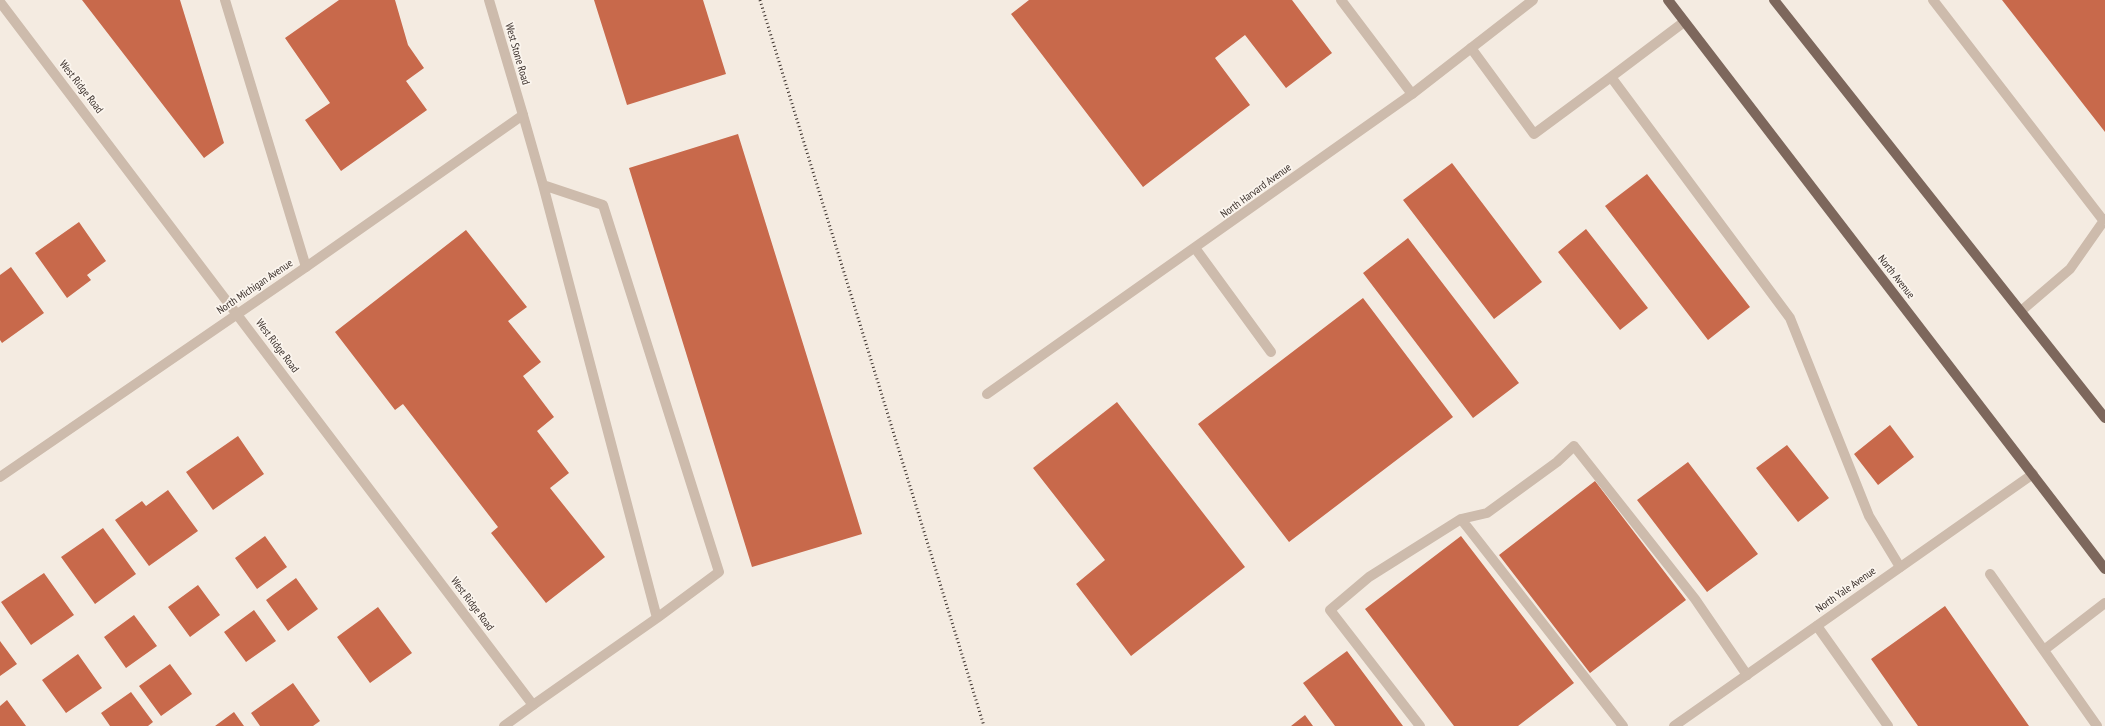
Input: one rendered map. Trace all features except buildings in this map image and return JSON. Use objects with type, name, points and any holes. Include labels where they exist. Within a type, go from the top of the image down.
[{"type":"main road","name":"North Avenue","points":[[1668,0],[2105,569]]},
{"type":"main road","points":[[1774,0],[2105,418]]},
{"type":"street","points":[[225,0],[306,267]]},
{"type":"street","name":"West Stone Road","points":[[489,0],[543,185],[657,618]]},
{"type":"street","points":[[1341,0],[1412,94]]},
{"type":"street","points":[[1933,0],[2104,220],[2070,269],[2021,311]]},
{"type":"street","name":"North Harvard Avenue","points":[[987,394],[1412,94],[1530,1]]},
{"type":"street","name":"West Ridge Road","points":[[0,2],[533,705]]},
{"type":"street","points":[[1471,48],[1534,134],[1684,22]]},
{"type":"street","points":[[1611,77],[1790,318],[1869,516],[1900,567]]},
{"type":"street","name":"North Michigan Avenue","points":[[0,477],[306,267],[523,115]]},
{"type":"street","points":[[504,726],[657,618],[718,572],[603,205],[543,185]]},
{"type":"street","points":[[1195,248],[1271,352]]},
{"type":"street","points":[[1420,726],[1330,610],[1369,577],[1461,519],[1488,513],[1556,462],[1574,446],[1695,599],[1747,675]]},
{"type":"street","name":"North Yale Avenue","points":[[1674,726],[2033,474]]},
{"type":"street","points":[[1461,519],[1623,726]]},
{"type":"street","points":[[1990,574],[2097,726]]},
{"type":"street","points":[[2044,650],[2105,603]]},
{"type":"street","points":[[1817,626],[1888,726]]},
{"type":"railway","points":[[760,0],[984,726]]}]
